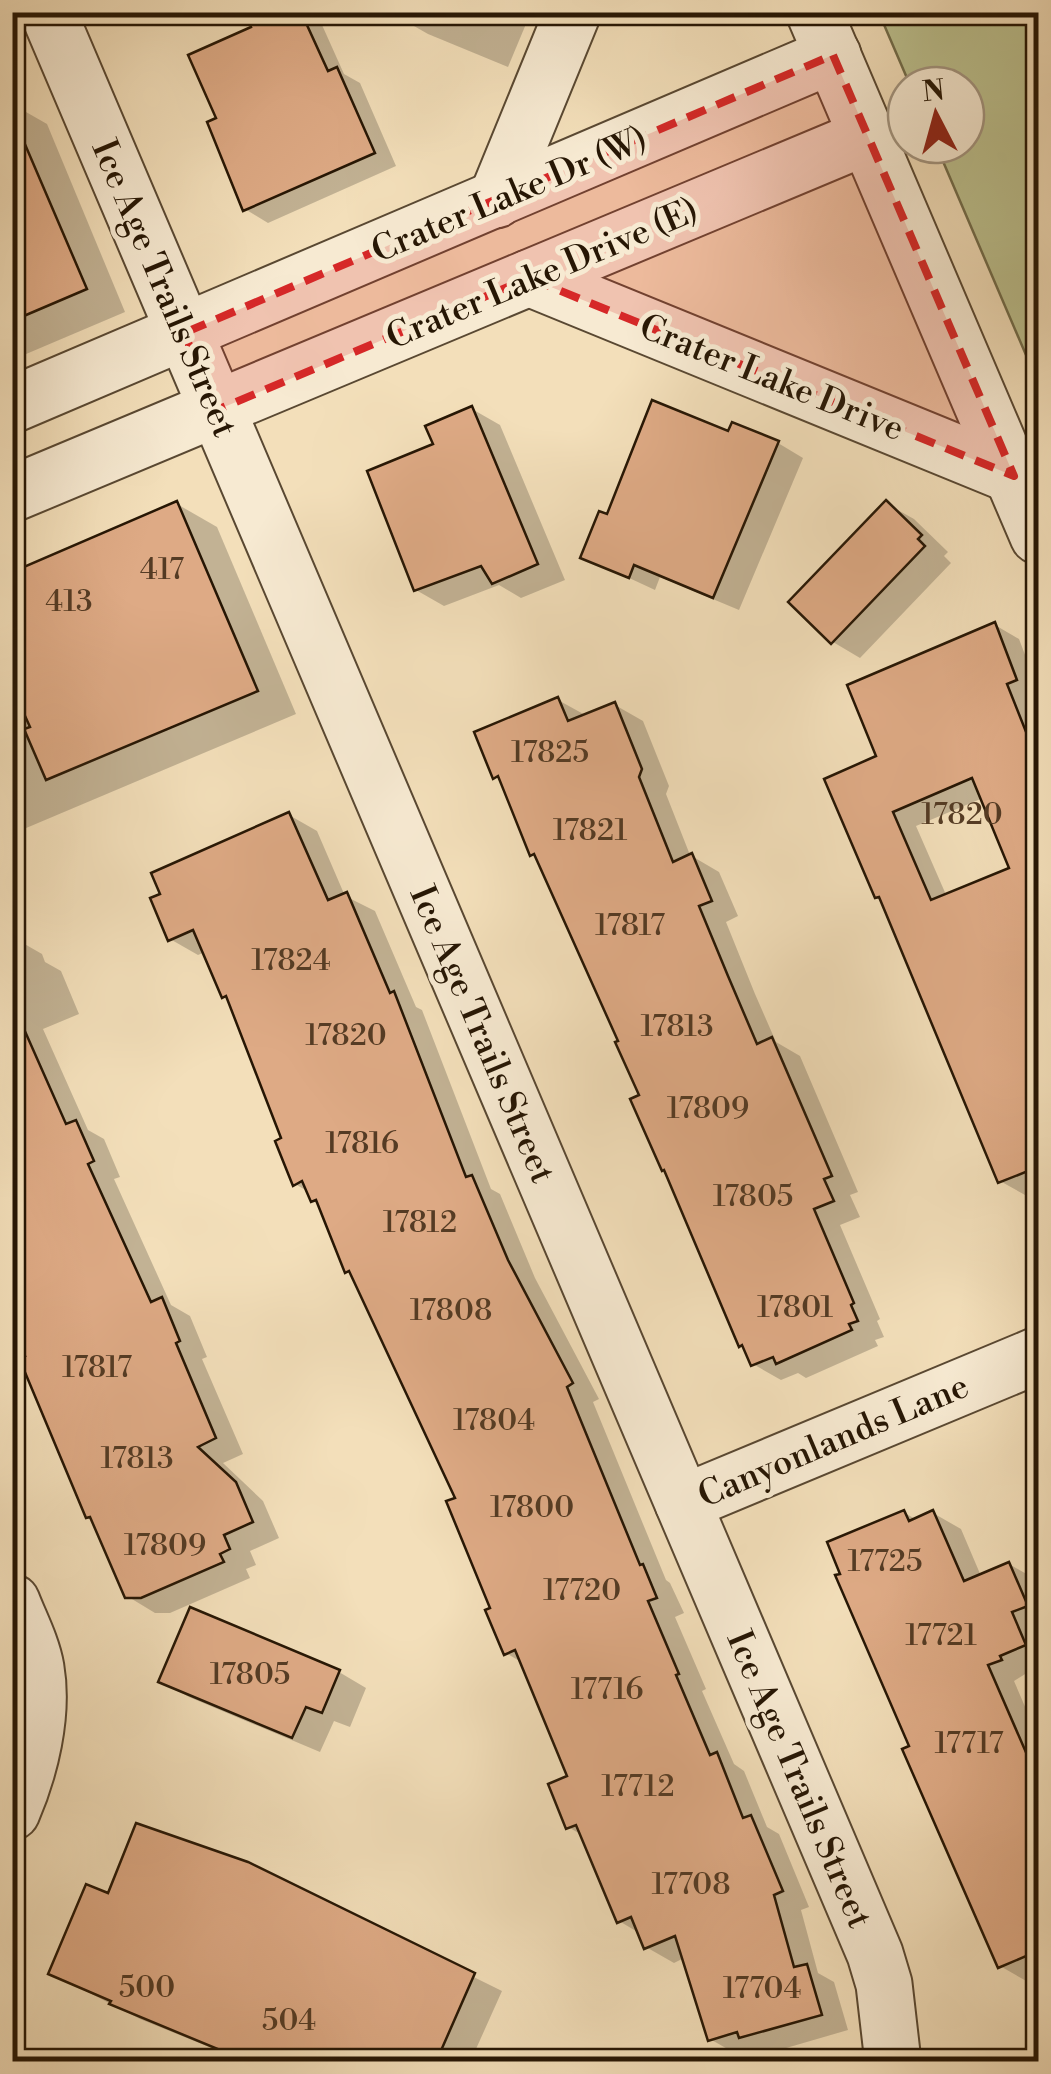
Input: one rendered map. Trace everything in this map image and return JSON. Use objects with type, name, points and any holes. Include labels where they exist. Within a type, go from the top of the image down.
[{"type":"street","name":"Ice Age Trails Street","points":[[48,12],[875,1954],[884,1984],[893,2062]]},
{"type":"street","points":[[496,200],[573,12]]},
{"type":"street","name":"Crater Lake Dr (W)","points":[[184,333],[496,200],[823,34]]},
{"type":"street","points":[[823,34],[1038,536]]},
{"type":"street","name":"Crater Lake Drive (E)","points":[[217,410],[866,137]]},
{"type":"street","name":"Crater Lake Drive","points":[[529,278],[1014,476]]},
{"type":"street","points":[[12,405],[184,333]]},
{"type":"street","points":[[12,494],[217,410]]},
{"type":"street","name":"Canyonlands Lane","points":[[682,1503],[1038,1354]]},
{"type":"street","points":[[12,1602],[36,1668],[37,1709],[30,1762],[12,1812]]},
{"type":"highlighted area","points":[[833,55],[1014,476],[529,278],[217,410],[184,333]]},
{"type":"green space","points":[[879,13],[1038,13],[1038,383],[945,165],[986,165],[986,65],[901,65]]},
{"type":"building","points":[[245,12],[301,12],[328,71],[337,67],[375,153],[243,211],[207,122],[216,118],[188,55],[251,27]]},
{"type":"building","points":[[12,114],[87,289],[12,321]]},
{"type":"building","points":[[652,400],[728,431],[732,422],[779,441],[713,598],[634,565],[629,578],[580,558],[599,511],[607,514]]},
{"type":"building","points":[[472,406],[538,564],[492,584],[481,566],[414,591],[367,471],[433,444],[425,426]]},
{"type":"building","points":[[886,500],[922,535],[918,539],[925,546],[831,644],[788,602]]},
{"type":"building","points":[[177,501],[258,691],[46,780],[24,729],[30,727],[12,687],[12,572]]},
{"type":"building","points":[[995,622],[1017,680],[1007,684],[1038,762],[1038,1167],[998,1183],[879,897],[875,898],[824,779],[876,756],[847,685]],"holes":[[[972,778],[1009,868],[931,900],[893,812]]]},
{"type":"building","points":[[558,697],[568,721],[615,702],[673,862],[692,853],[712,901],[699,906],[757,1044],[772,1037],[832,1176],[824,1179],[834,1201],[814,1209],[858,1321],[849,1324],[852,1330],[776,1364],[773,1357],[751,1366],[742,1345],[739,1347],[630,1099],[639,1095],[615,1042],[618,1041],[534,854],[530,856],[498,776],[493,779],[474,732]]},
{"type":"building","points":[[289,812],[328,900],[347,892],[390,993],[394,991],[466,1177],[472,1175],[508,1260],[573,1383],[567,1387],[657,1598],[648,1601],[679,1674],[676,1675],[710,1755],[717,1752],[743,1818],[751,1815],[783,1891],[774,1895],[794,1967],[807,1964],[822,2015],[739,2038],[737,2032],[708,2041],[675,1936],[644,1949],[631,1917],[617,1923],[576,1825],[566,1829],[548,1784],[567,1776],[515,1650],[504,1655],[485,1610],[490,1608],[446,1501],[455,1498],[349,1271],[345,1273],[316,1200],[311,1202],[302,1181],[293,1186],[275,1141],[281,1138],[226,996],[222,998],[193,930],[168,941],[150,898],[160,894],[151,873]]},
{"type":"building","points":[[12,1002],[66,1124],[76,1120],[94,1161],[88,1164],[151,1302],[162,1297],[180,1341],[176,1343],[216,1438],[198,1447],[236,1482],[253,1522],[224,1535],[230,1549],[220,1554],[224,1562],[141,1598],[125,1598],[90,1517],[86,1518],[19,1358],[25,1356],[12,1325]]},
{"type":"building","points":[[904,1510],[909,1521],[933,1510],[964,1581],[1009,1562],[1028,1606],[1012,1612],[1026,1645],[988,1665],[1038,1780],[1038,1951],[998,1968],[902,1749],[909,1746],[835,1575],[840,1574],[827,1542]]},
{"type":"building","points":[[190,1607],[340,1670],[322,1713],[306,1707],[292,1738],[158,1682]]},
{"type":"building","points":[[136,1823],[248,1862],[475,1973],[436,2062],[249,2062],[109,2004],[111,2001],[48,1974],[86,1884],[108,1893]]}]
